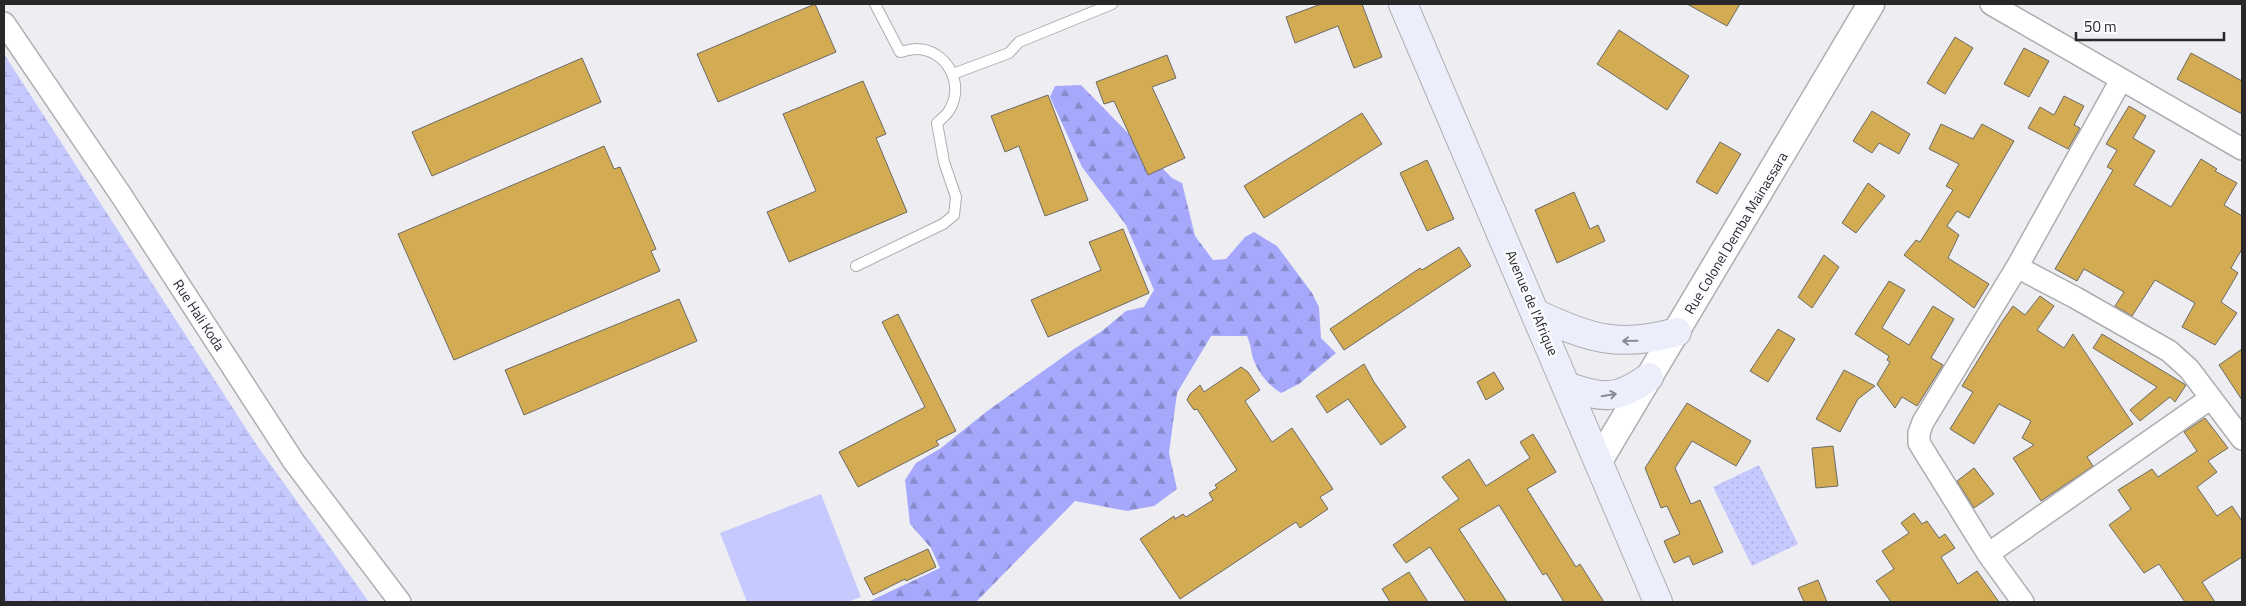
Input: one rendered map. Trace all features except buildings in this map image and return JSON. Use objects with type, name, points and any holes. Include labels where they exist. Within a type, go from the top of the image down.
[{"type":"main road","name":"Avenue de l'Afrique","points":[[1403,4],[1537,314],[1658,602]]},
{"type":"main road","points":[[1537,314],[1563,326],[1602,339],[1638,341],[1678,332]]},
{"type":"main road","points":[[1567,386],[1601,396],[1626,391],[1649,377]]},
{"type":"street","name":"Rue Colonel Demba Mainassara","points":[[1599,461],[1678,332],[1871,4]]},
{"type":"street","points":[[1991,4],[2242,149]]},
{"type":"street","name":"Rue Hali Koda","points":[[4,23],[116,187],[294,462],[400,602]]},
{"type":"street","points":[[2024,602],[1988,554],[1919,443],[1919,433],[1923,422],[2017,267],[2121,80]]},
{"type":"street","points":[[2017,267],[2169,351],[2189,369],[2242,439]]},
{"type":"street","points":[[1988,554],[2211,398]]},
{"type":"lane","points":[[856,266],[931,231],[954,215],[956,197],[944,162],[937,123],[950,110],[956,92],[953,74],[944,61],[931,52],[916,49],[900,52],[875,4]]},
{"type":"lane","points":[[953,74],[1009,53],[1019,42],[1112,4]]},
{"type":"green space","points":[[4,54],[258,447],[369,602],[4,602]]},
{"type":"green space","points":[[1081,85],[1172,178],[1182,183],[1195,236],[1213,260],[1226,259],[1245,237],[1254,232],[1277,246],[1312,293],[1319,307],[1321,338],[1336,353],[1299,384],[1281,393],[1267,382],[1260,372],[1254,361],[1247,336],[1211,336],[1177,393],[1169,453],[1177,489],[1154,506],[1127,511],[1075,501],[976,602],[868,602],[940,568],[931,548],[910,524],[905,480],[916,463],[941,448],[986,412],[1102,331],[1126,311],[1144,307],[1154,290],[1126,225],[1082,167],[1050,97],[1055,86]]},
{"type":"green space","points":[[1759,465],[1798,544],[1752,566],[1713,487]]},
{"type":"green space","points":[[821,494],[861,597],[847,602],[747,602],[720,533]]}]
